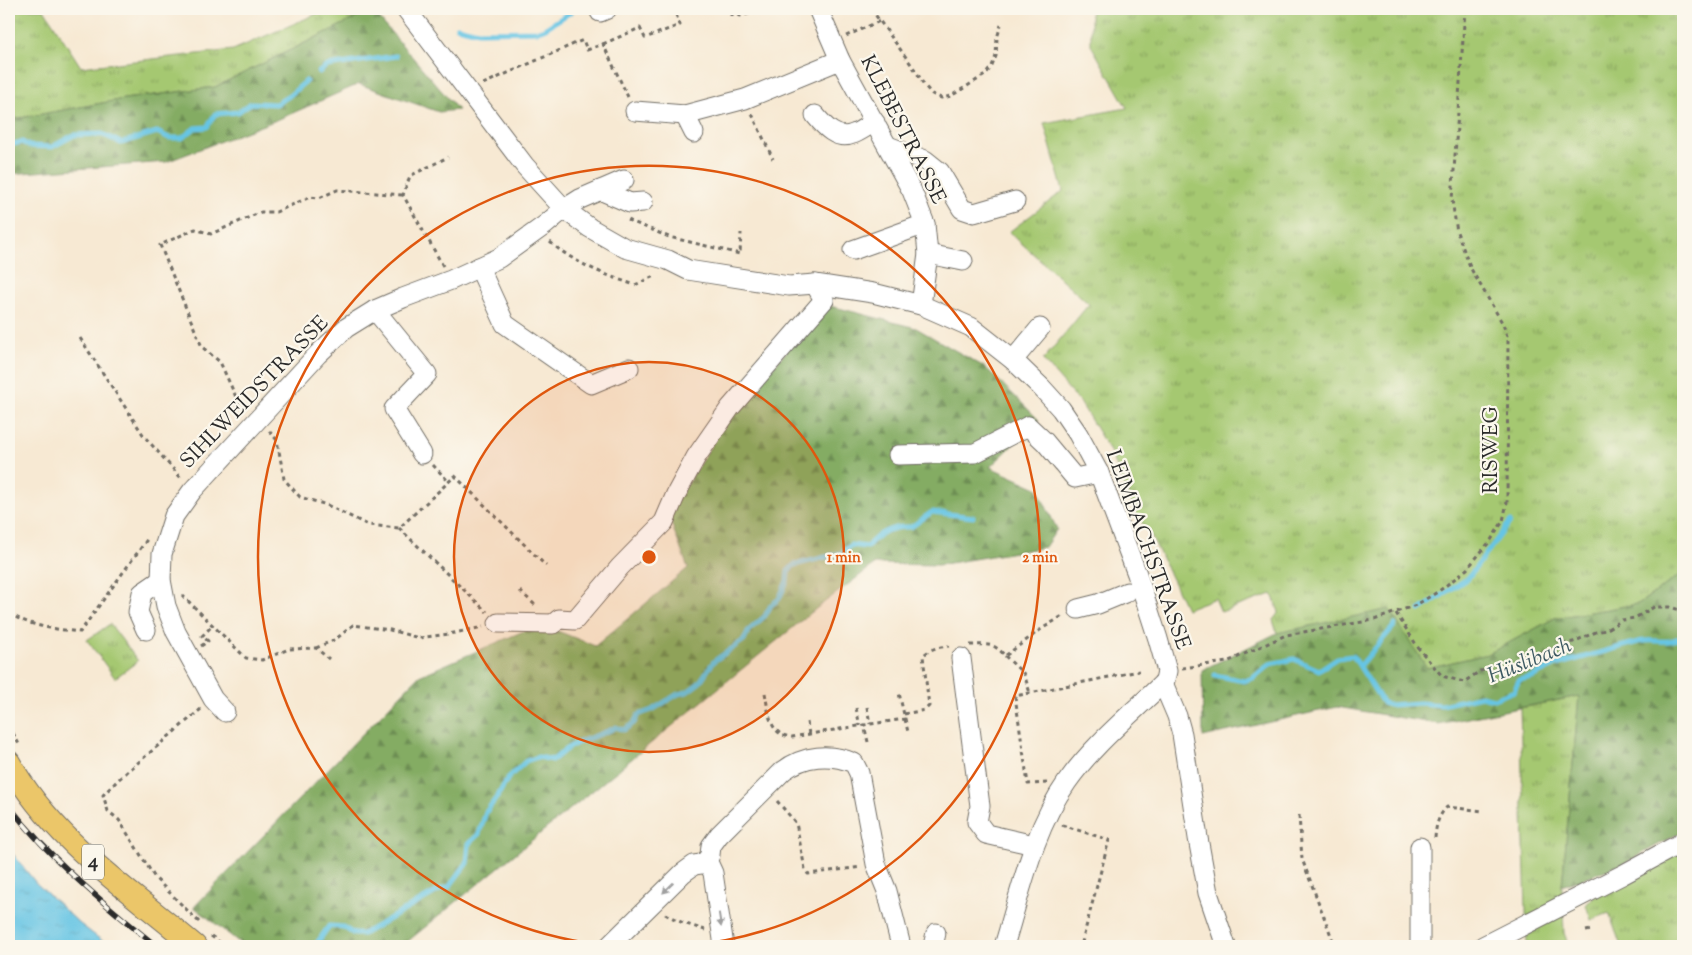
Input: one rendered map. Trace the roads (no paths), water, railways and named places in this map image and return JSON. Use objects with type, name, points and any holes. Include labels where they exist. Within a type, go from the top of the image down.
[{"type":"main road","name":"4","points":[[15,755],[23,787],[50,822],[82,853],[203,932]]},
{"type":"street","name":"LEIMBACHSTRASSE","points":[[406,9],[525,166],[564,209],[590,228],[625,248],[668,260],[688,270],[789,286],[815,284],[873,293],[921,305],[971,327],[1013,360],[1061,409],[1078,434],[1098,473],[1137,574],[1158,639],[1165,677],[1088,754],[1066,782],[1034,845],[1004,946]]},
{"type":"street","name":"KLEBESTRASSE","points":[[818,9],[840,60],[912,191],[924,224],[928,254],[921,305]]},
{"type":"street","points":[[635,111],[685,115],[745,99],[840,60]]},
{"type":"street","points":[[685,115],[694,133]]},
{"type":"street","points":[[815,115],[827,129],[842,136],[853,134],[875,122]]},
{"type":"street","points":[[888,146],[925,160],[940,172],[962,209],[974,213],[1015,202]]},
{"type":"street","name":"SIHLWEIDSTRASSE","points":[[219,705],[176,632],[166,606],[161,580],[162,554],[174,516],[192,491],[318,354],[346,328],[375,310],[451,280],[499,258],[564,209],[624,180]]},
{"type":"street","points":[[600,190],[630,203],[643,202]]},
{"type":"street","points":[[853,250],[924,224]]},
{"type":"street","points":[[928,254],[963,261]]},
{"type":"street","points":[[479,267],[505,324],[591,384],[629,368]]},
{"type":"street","points":[[498,623],[553,624],[559,620],[574,620],[664,522],[676,494],[696,457],[730,408],[824,300],[815,284]]},
{"type":"street","points":[[375,310],[427,374],[394,409],[422,454]]},
{"type":"street","points":[[1013,360],[1040,328]]},
{"type":"street","points":[[898,455],[975,454],[1028,426],[1045,442],[1075,478],[1098,473]]},
{"type":"street","points":[[146,630],[138,612],[142,593],[161,580]]},
{"type":"street","points":[[1078,609],[1098,604],[1127,592]]},
{"type":"street","points":[[961,658],[980,806],[977,822],[986,834],[1034,845]]},
{"type":"street","points":[[1165,677],[1182,734],[1208,892],[1226,946]]},
{"type":"street","points":[[609,946],[683,873],[694,865],[701,864],[707,860],[710,855],[710,846],[719,835],[783,771],[793,764],[806,759],[831,756],[854,763],[859,773],[876,864],[887,891],[901,946]]},
{"type":"street","points":[[1483,946],[1683,842]]},
{"type":"street","points":[[1420,946],[1427,846]]},
{"type":"street","points":[[707,860],[713,873],[724,946]]},
{"type":"water","points":[[9,849],[36,883],[80,924],[109,946],[9,946]]},
{"type":"waterway","points":[[457,27],[478,32],[538,31],[571,12]]},
{"type":"waterway","points":[[319,72],[327,66],[396,56]]},
{"type":"waterway","points":[[9,145],[22,142],[29,146],[52,147],[74,135],[102,134],[121,143],[157,132],[169,138],[182,138],[195,128],[207,127],[215,114],[238,112],[251,103],[276,104],[289,96],[306,81]]},
{"type":"waterway","points":[[315,946],[329,926],[343,927],[354,934],[363,934],[441,889],[449,887],[467,863],[469,843],[479,834],[486,812],[508,778],[526,761],[538,757],[553,760],[566,749],[580,742],[616,727],[624,730],[634,723],[638,715],[652,710],[678,694],[687,692],[699,683],[714,661],[744,640],[748,631],[765,616],[771,605],[779,599],[787,581],[788,571],[794,565],[842,553],[851,545],[867,547],[876,537],[886,531],[911,527],[932,512],[973,517]]},
{"type":"waterway","points":[[1420,610],[1468,578],[1510,522]]},
{"type":"waterway","points":[[1360,666],[1395,625]]},
{"type":"waterway","name":"Hüslibach","points":[[1215,675],[1244,681],[1253,678],[1270,664],[1294,659],[1319,670],[1337,658],[1353,656],[1383,703],[1390,705],[1420,703],[1442,705],[1481,696],[1494,699],[1514,691],[1519,680],[1532,677],[1556,665],[1638,642],[1671,641],[1683,636]]},
{"type":"railway","points":[[9,806],[60,863],[97,897],[156,946]]}]
